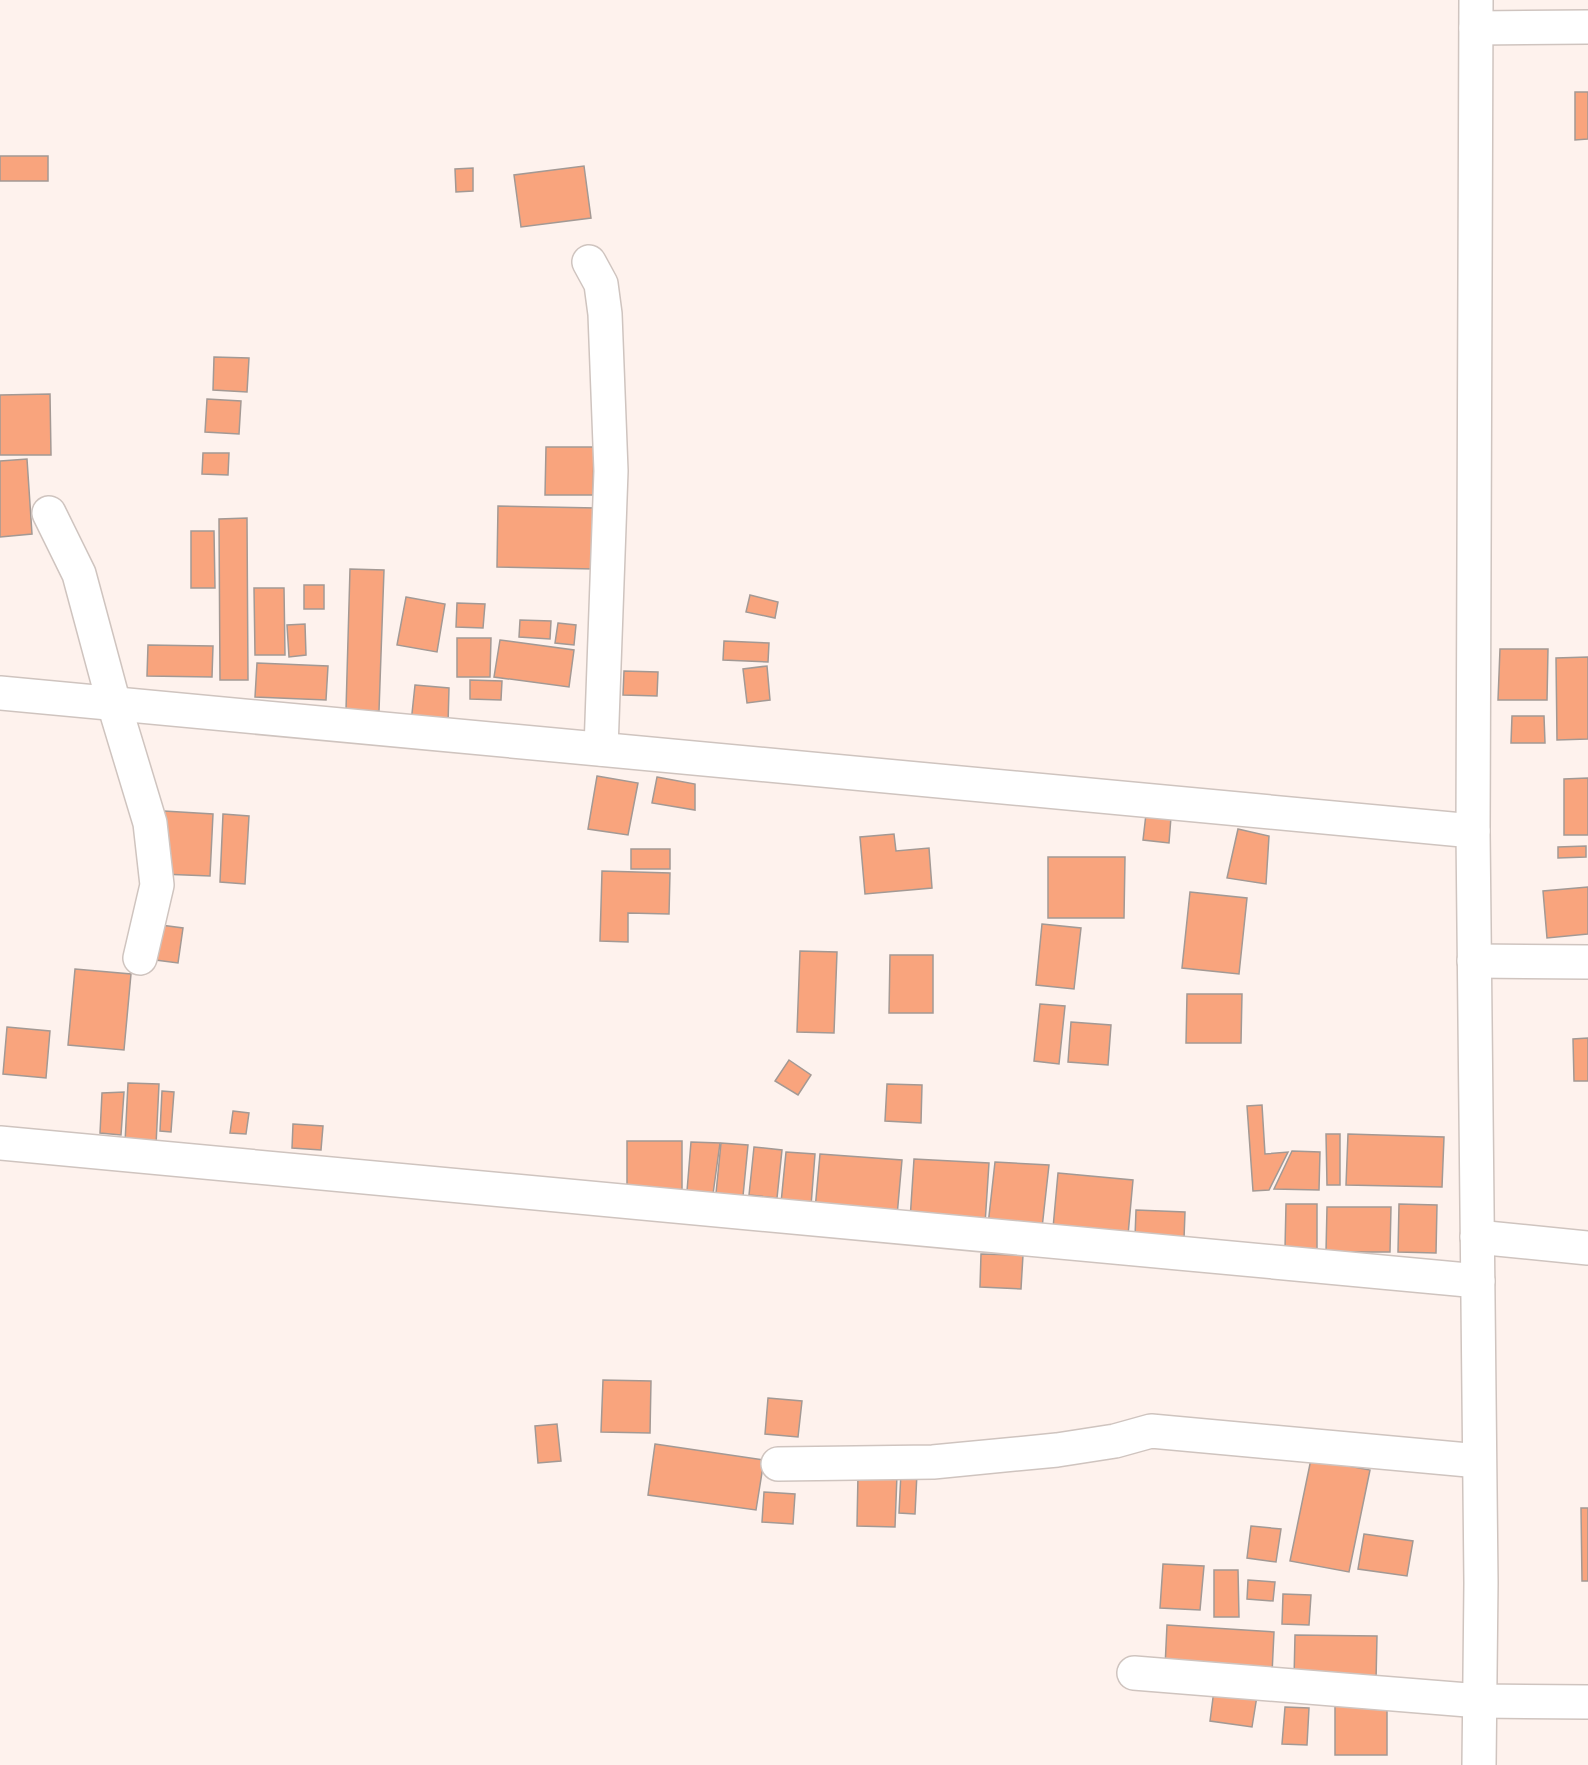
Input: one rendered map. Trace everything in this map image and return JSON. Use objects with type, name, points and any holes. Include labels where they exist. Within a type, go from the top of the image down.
[{"type":"street","points":[[1479,1765],[1478,1281],[1473,831],[1476,14],[1588,27]]},
{"type":"street","points":[[589,262],[601,284],[605,314],[610,471],[601,749]]},
{"type":"street","points":[[49,513],[79,574],[114,704],[150,823],[157,885],[140,958]]},
{"type":"street","points":[[0,693],[1473,831]]},
{"type":"street","points":[[1474,961],[1588,962]]},
{"type":"street","points":[[0,1143],[1478,1281]]},
{"type":"street","points":[[1477,1237],[1588,1248]]},
{"type":"street","points":[[778,1464],[933,1462],[1115,1442],[1151,1431],[1479,1461]]},
{"type":"street","points":[[1134,1673],[1480,1701],[1588,1702]]},
{"type":"building","points":[[1575,92],[1588,92],[1588,139],[1575,140]]},
{"type":"building","points":[[0,156],[48,156],[48,181],[0,181]]},
{"type":"building","points":[[584,166],[591,218],[521,227],[514,175]]},
{"type":"building","points":[[473,168],[473,191],[456,192],[455,169]]},
{"type":"building","points":[[214,357],[249,358],[247,392],[213,390]]},
{"type":"building","points":[[50,394],[51,455],[0,455],[0,395]]},
{"type":"building","points":[[207,399],[241,401],[239,434],[205,432]]},
{"type":"building","points":[[546,447],[594,447],[593,495],[545,495]]},
{"type":"building","points":[[203,453],[229,453],[228,475],[202,474]]},
{"type":"building","points":[[27,459],[32,534],[0,537],[0,461]]},
{"type":"building","points":[[498,506],[596,508],[594,569],[497,567]]},
{"type":"building","points":[[247,518],[248,680],[220,680],[219,519]]},
{"type":"building","points":[[191,531],[214,531],[215,588],[191,588]]},
{"type":"building","points":[[350,569],[384,570],[379,711],[346,710]]},
{"type":"building","points":[[304,585],[324,585],[324,609],[304,609]]},
{"type":"building","points":[[254,588],[284,588],[285,655],[255,655]]},
{"type":"building","points":[[750,595],[778,602],[775,618],[746,612]]},
{"type":"building","points":[[406,597],[445,604],[437,652],[397,645]]},
{"type":"building","points":[[457,603],[485,604],[483,628],[456,627]]},
{"type":"building","points":[[520,620],[551,621],[550,639],[519,637]]},
{"type":"building","points":[[558,623],[576,625],[574,645],[555,643]]},
{"type":"building","points":[[305,624],[306,655],[289,657],[287,625]]},
{"type":"building","points":[[457,638],[491,638],[490,677],[457,677]]},
{"type":"building","points":[[500,640],[574,650],[569,687],[494,677]]},
{"type":"building","points":[[724,641],[769,643],[768,662],[723,660]]},
{"type":"building","points":[[148,645],[213,646],[212,677],[147,676]]},
{"type":"building","points":[[1500,649],[1548,649],[1547,700],[1498,700]]},
{"type":"building","points":[[1588,657],[1588,739],[1557,740],[1556,658]]},
{"type":"building","points":[[257,663],[328,666],[326,700],[255,697]]},
{"type":"building","points":[[767,666],[770,700],[747,703],[743,669]]},
{"type":"building","points":[[624,671],[658,672],[657,696],[623,695]]},
{"type":"building","points":[[470,680],[502,681],[501,700],[470,699]]},
{"type":"building","points":[[415,685],[449,688],[448,724],[411,723]]},
{"type":"building","points":[[1512,716],[1544,716],[1545,743],[1511,743]]},
{"type":"building","points":[[597,776],[638,783],[628,835],[588,829]]},
{"type":"building","points":[[657,777],[695,784],[695,810],[652,803]]},
{"type":"building","points":[[1588,778],[1588,835],[1564,835],[1564,779]]},
{"type":"building","points":[[164,811],[213,814],[210,876],[161,874]]},
{"type":"building","points":[[223,814],[249,816],[245,884],[220,882]]},
{"type":"building","points":[[1146,814],[1171,817],[1169,843],[1143,840]]},
{"type":"building","points":[[1238,829],[1269,836],[1266,884],[1227,878]]},
{"type":"building","points":[[894,834],[896,851],[929,848],[932,888],[865,894],[860,837]]},
{"type":"building","points":[[1586,846],[1586,857],[1558,858],[1558,847]]},
{"type":"building","points":[[631,849],[670,849],[670,869],[631,869]]},
{"type":"building","points":[[1048,857],[1125,857],[1124,918],[1048,918]]},
{"type":"building","points":[[602,871],[670,873],[669,914],[628,913],[628,942],[600,941]]},
{"type":"building","points":[[1588,887],[1588,934],[1547,938],[1543,891]]},
{"type":"building","points":[[1190,892],[1247,898],[1239,974],[1182,968]]},
{"type":"building","points":[[153,924],[183,928],[178,963],[148,959]]},
{"type":"building","points":[[1042,924],[1081,928],[1074,989],[1036,985]]},
{"type":"building","points":[[800,951],[837,952],[834,1033],[797,1032]]},
{"type":"building","points":[[890,955],[933,955],[933,1013],[889,1013]]},
{"type":"building","points":[[75,969],[131,974],[124,1050],[68,1045]]},
{"type":"building","points":[[1187,994],[1242,994],[1241,1043],[1186,1043]]},
{"type":"building","points":[[1040,1004],[1065,1006],[1059,1064],[1034,1061]]},
{"type":"building","points":[[1071,1022],[1111,1025],[1108,1065],[1068,1062]]},
{"type":"building","points":[[7,1027],[50,1031],[46,1078],[3,1074]]},
{"type":"building","points":[[1588,1038],[1588,1081],[1574,1081],[1573,1039]]},
{"type":"building","points":[[789,1060],[811,1075],[798,1095],[775,1081]]},
{"type":"building","points":[[128,1083],[159,1084],[156,1145],[125,1143]]},
{"type":"building","points":[[887,1084],[922,1085],[921,1123],[885,1121]]},
{"type":"building","points":[[162,1091],[174,1092],[171,1132],[160,1131]]},
{"type":"building","points":[[124,1092],[121,1135],[100,1133],[102,1093]]},
{"type":"building","points":[[1262,1105],[1265,1154],[1288,1152],[1269,1190],[1253,1191],[1247,1106]]},
{"type":"building","points":[[233,1111],[249,1113],[246,1134],[230,1133]]},
{"type":"building","points":[[293,1124],[323,1126],[321,1150],[292,1148]]},
{"type":"building","points":[[1326,1134],[1340,1134],[1340,1185],[1327,1185]]},
{"type":"building","points":[[1348,1134],[1444,1137],[1442,1187],[1346,1185]]},
{"type":"building","points":[[627,1141],[682,1141],[682,1197],[627,1198]]},
{"type":"building","points":[[691,1142],[720,1143],[713,1194],[687,1191]]},
{"type":"building","points":[[721,1143],[748,1145],[743,1196],[716,1193]]},
{"type":"building","points":[[754,1147],[782,1150],[777,1198],[749,1195]]},
{"type":"building","points":[[1292,1151],[1320,1152],[1319,1190],[1274,1189]]},
{"type":"building","points":[[786,1152],[815,1154],[811,1206],[781,1203]]},
{"type":"building","points":[[820,1154],[902,1160],[897,1216],[815,1210]]},
{"type":"building","points":[[914,1159],[989,1163],[985,1224],[910,1220]]},
{"type":"building","points":[[995,1162],[1049,1165],[1042,1228],[988,1225]]},
{"type":"building","points":[[1058,1173],[1133,1180],[1128,1235],[1053,1228]]},
{"type":"building","points":[[1286,1204],[1317,1204],[1317,1250],[1285,1249]]},
{"type":"building","points":[[1399,1204],[1437,1205],[1436,1253],[1398,1252]]},
{"type":"building","points":[[1327,1207],[1391,1207],[1390,1252],[1326,1252]]},
{"type":"building","points":[[1136,1210],[1185,1212],[1184,1239],[1135,1237]]},
{"type":"building","points":[[981,1254],[1023,1255],[1021,1289],[980,1287]]},
{"type":"building","points":[[603,1380],[651,1381],[650,1433],[601,1432]]},
{"type":"building","points":[[768,1398],[802,1401],[798,1437],[765,1434]]},
{"type":"building","points":[[557,1424],[561,1461],[538,1463],[535,1426]]},
{"type":"building","points":[[655,1444],[764,1460],[756,1510],[648,1495]]},
{"type":"building","points":[[1311,1459],[1370,1470],[1349,1572],[1290,1561]]},
{"type":"building","points":[[901,1472],[917,1473],[915,1514],[899,1513]]},
{"type":"building","points":[[858,1474],[897,1475],[895,1527],[857,1526]]},
{"type":"building","points":[[764,1492],[795,1494],[793,1524],[762,1522]]},
{"type":"building","points":[[1581,1508],[1588,1508],[1588,1581],[1582,1581]]},
{"type":"building","points":[[1251,1526],[1281,1529],[1276,1562],[1247,1558]]},
{"type":"building","points":[[1364,1534],[1413,1541],[1407,1576],[1358,1569]]},
{"type":"building","points":[[1163,1564],[1204,1566],[1200,1610],[1160,1608]]},
{"type":"building","points":[[1214,1570],[1238,1570],[1239,1617],[1214,1617]]},
{"type":"building","points":[[1248,1580],[1275,1582],[1273,1601],[1247,1599]]},
{"type":"building","points":[[1283,1594],[1311,1595],[1309,1625],[1282,1624]]},
{"type":"building","points":[[1167,1625],[1274,1632],[1272,1674],[1165,1667]]},
{"type":"building","points":[[1295,1635],[1377,1636],[1376,1681],[1294,1679]]},
{"type":"building","points":[[1214,1690],[1257,1696],[1252,1727],[1210,1721]]},
{"type":"building","points":[[1335,1706],[1387,1706],[1387,1755],[1335,1755]]},
{"type":"building","points":[[1285,1707],[1309,1708],[1307,1745],[1282,1744]]}]
